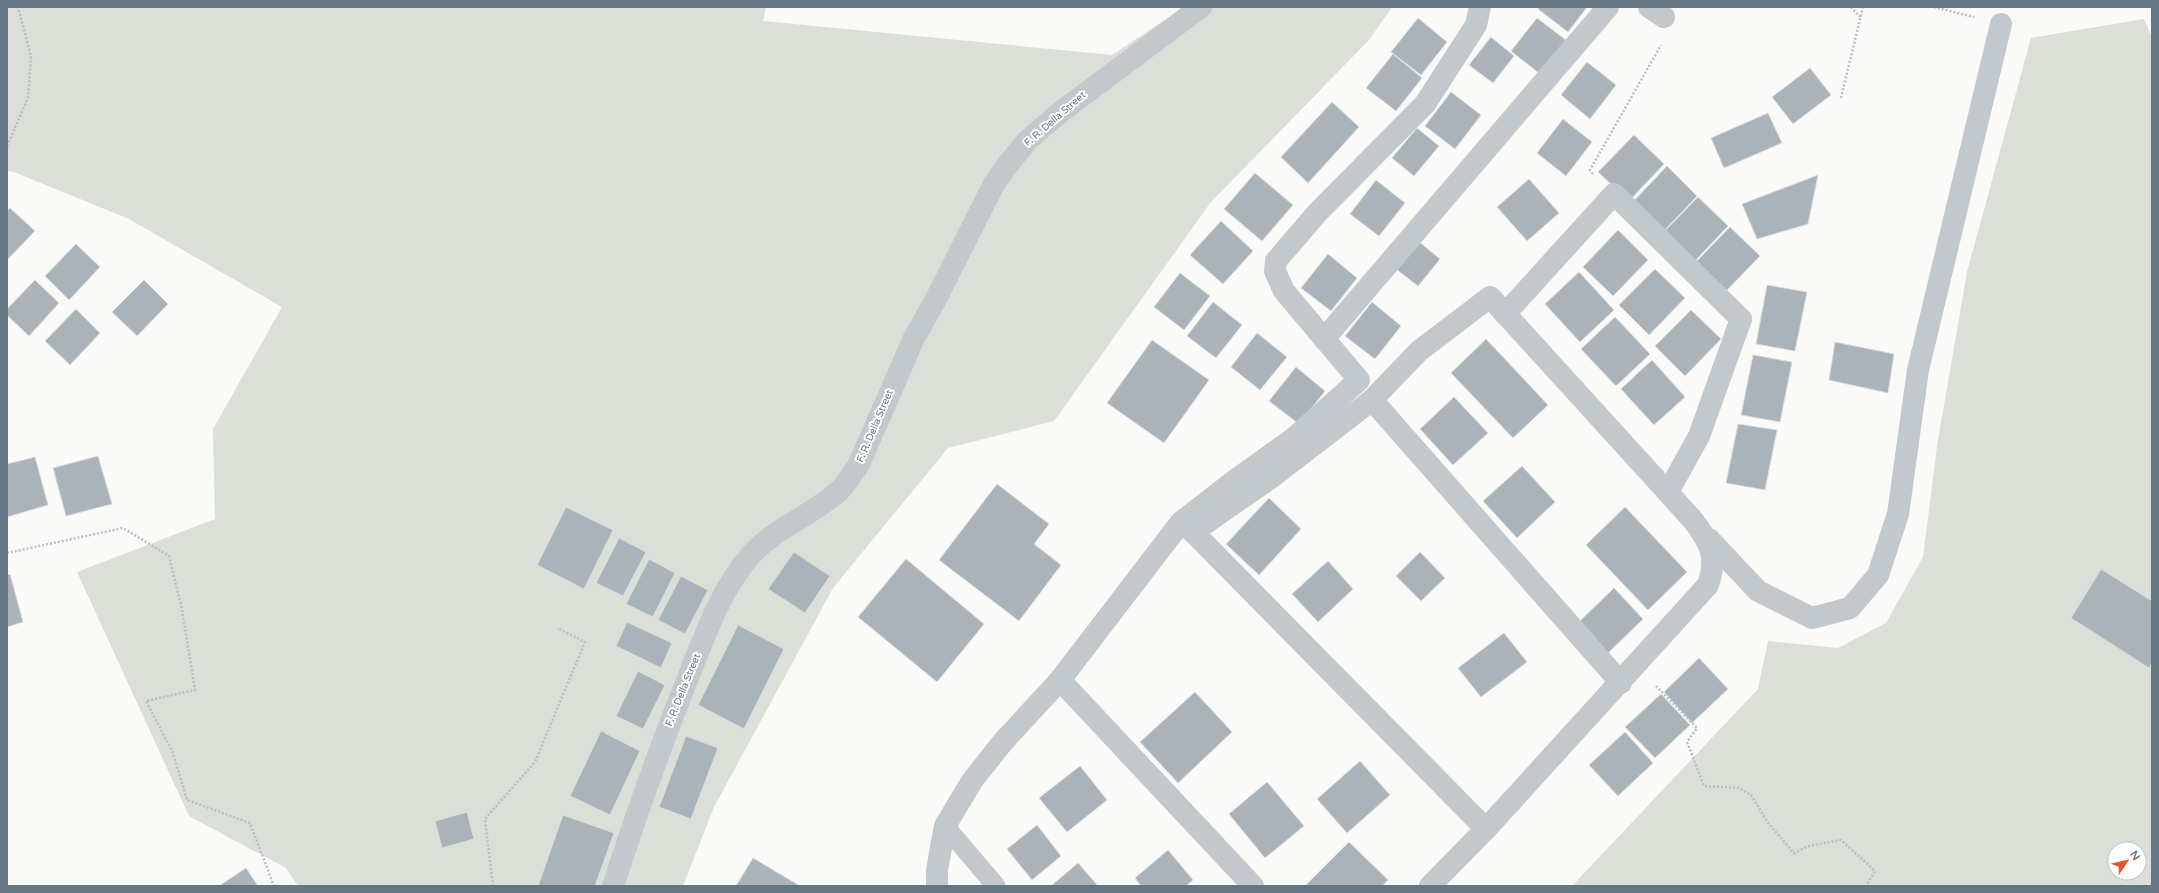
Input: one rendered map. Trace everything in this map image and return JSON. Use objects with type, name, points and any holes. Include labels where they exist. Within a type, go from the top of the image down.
[{"type":"street","name":"F. R. Della Street","points":[[613,886],[658,752],[704,639],[734,576],[762,543],[827,500],[840,490],[850,478],[859,464],[914,338],[935,301],[994,184],[1027,141],[1058,114],[1201,7]]},
{"type":"street","points":[[937,886],[937,870],[945,826],[972,781],[1002,743],[1060,680],[1187,527],[1234,481],[1294,438],[1359,380],[1278,282],[1275,271],[1276,261],[1318,212],[1425,104],[1476,25],[1480,7]]},
{"type":"street","points":[[1324,339],[1608,7]]},
{"type":"street","points":[[1187,527],[1272,477],[1372,400],[1418,351],[1490,297],[1668,492],[1706,537],[1758,591],[1812,618],[1850,608],[1878,575],[1898,514],[1918,370],[2002,24]]},
{"type":"street","points":[[1505,314],[1614,194],[1741,320],[1699,436],[1668,492]]},
{"type":"street","points":[[1372,400],[1621,683]]},
{"type":"street","points":[[1187,527],[1486,829]]},
{"type":"street","points":[[1430,886],[1486,829],[1621,683],[1708,585],[1713,571],[1713,557],[1706,537]]},
{"type":"street","points":[[1060,680],[1253,886]]},
{"type":"lane","points":[[945,826],[996,886]]},
{"type":"path","points":[[7,146],[28,98],[31,56],[18,7]]},
{"type":"path","points":[[1851,7],[1860,17]]},
{"type":"path","points":[[1841,98],[1863,7]]},
{"type":"path","points":[[1934,7],[2002,24]]},
{"type":"path","points":[[1614,194],[1590,170],[1664,40]]},
{"type":"path","points":[[7,553],[122,528],[169,556],[182,610],[195,690],[146,701],[174,753],[187,800],[250,823],[274,886]]},
{"type":"path","points":[[493,886],[485,819],[535,762],[585,642],[558,628]]},
{"type":"path","points":[[1637,665],[1697,728],[1687,742],[1704,786],[1739,788],[1751,795],[1768,824],[1794,853],[1809,846],[1841,840],[1875,872],[1866,886]]},
{"type":"shaded area","points":[[7,7],[766,7],[763,21],[1112,55],[1184,7],[1392,7],[1369,40],[1211,202],[1054,421],[948,448],[833,588],[714,807],[683,886],[298,886],[286,868],[189,816],[77,572],[215,519],[213,429],[282,307],[129,219],[14,172],[7,171]]},
{"type":"shaded area","points":[[2144,19],[2152,38],[2152,886],[1572,886],[1758,689],[1768,641],[1838,648],[1886,623],[1923,557],[1937,446],[1967,272],[2031,38]]},
{"type":"building","points":[[1540,7],[1587,7],[1568,32],[1538,9]]},
{"type":"building","points":[[1418,18],[1447,42],[1421,75],[1391,52]]},
{"type":"building","points":[[1537,18],[1567,41],[1540,74],[1511,51]]},
{"type":"building","points":[[1491,37],[1514,56],[1493,83],[1469,65]]},
{"type":"building","points":[[1393,54],[1422,78],[1396,111],[1366,88]]},
{"type":"building","points":[[1587,62],[1616,85],[1590,119],[1561,95]]},
{"type":"building","points":[[1810,68],[1831,95],[1793,124],[1772,97]]},
{"type":"building","points":[[1451,92],[1481,115],[1455,149],[1425,126]]},
{"type":"building","points":[[1332,102],[1359,127],[1308,183],[1281,157]]},
{"type":"building","points":[[1768,113],[1782,143],[1724,168],[1711,138]]},
{"type":"building","points":[[1563,119],[1592,142],[1566,176],[1537,153]]},
{"type":"building","points":[[1417,128],[1439,146],[1414,176],[1392,158]]},
{"type":"building","points":[[1634,135],[1664,164],[1629,201],[1598,172]]},
{"type":"building","points":[[1667,166],[1697,196],[1662,233],[1632,203]]},
{"type":"building","points":[[1255,173],[1293,205],[1262,241],[1224,209]]},
{"type":"building","points":[[1818,175],[1808,224],[1757,239],[1742,204]]},
{"type":"building","points":[[1529,179],[1559,213],[1527,241],[1497,207]]},
{"type":"building","points":[[1376,180],[1405,203],[1379,236],[1350,214]]},
{"type":"building","points":[[1698,197],[1728,226],[1693,263],[1663,233]]},
{"type":"building","points":[[10,208],[35,231],[7,260],[7,211]]},
{"type":"building","points":[[1221,221],[1253,251],[1223,284],[1190,255]]},
{"type":"building","points":[[1730,227],[1760,256],[1724,293],[1694,264]]},
{"type":"building","points":[[1618,230],[1648,260],[1613,296],[1583,267]]},
{"type":"building","points":[[1418,241],[1440,259],[1418,286],[1396,269]]},
{"type":"building","points":[[76,244],[100,267],[69,300],[45,276]]},
{"type":"building","points":[[1328,254],[1357,278],[1331,311],[1301,288]]},
{"type":"building","points":[[1655,269],[1685,298],[1649,335],[1619,305]]},
{"type":"building","points":[[1579,272],[1614,310],[1580,342],[1545,304]]},
{"type":"building","points":[[1180,273],[1210,296],[1184,330],[1154,307]]},
{"type":"building","points":[[35,280],[59,303],[29,336],[7,315],[7,309]]},
{"type":"building","points":[[144,280],[168,304],[137,336],[112,312]]},
{"type":"building","points":[[1767,285],[1807,292],[1795,351],[1756,344]]},
{"type":"building","points":[[1213,302],[1242,325],[1216,358],[1187,336]]},
{"type":"building","points":[[1372,302],[1401,326],[1375,359],[1345,336]]},
{"type":"building","points":[[76,309],[100,333],[70,365],[45,341]]},
{"type":"building","points":[[1691,310],[1721,339],[1685,376],[1655,346]]},
{"type":"building","points":[[1615,317],[1650,354],[1616,386],[1581,349]]},
{"type":"building","points":[[1257,333],[1287,357],[1260,390],[1231,367]]},
{"type":"building","points":[[1486,339],[1548,405],[1513,438],[1451,373]]},
{"type":"building","points":[[1152,340],[1209,380],[1164,443],[1107,403]]},
{"type":"building","points":[[1835,342],[1894,354],[1888,393],[1829,380]]},
{"type":"building","points":[[1753,355],[1792,362],[1780,422],[1741,415]]},
{"type":"building","points":[[1652,360],[1685,397],[1654,425],[1621,389]]},
{"type":"building","points":[[1296,367],[1325,391],[1299,424],[1269,401]]},
{"type":"building","points":[[1454,397],[1488,433],[1453,465],[1420,429]]},
{"type":"building","points":[[1738,424],[1777,430],[1765,490],[1726,483]]},
{"type":"building","points":[[98,456],[112,504],[66,516],[53,468]]},
{"type":"building","points":[[35,457],[48,505],[7,517],[7,464]]},
{"type":"building","points":[[1522,466],[1555,502],[1517,538],[1483,501]]},
{"type":"building","points":[[997,484],[1049,524],[1034,544],[1061,565],[1019,621],[939,560]]},
{"type":"building","points":[[1269,498],[1301,529],[1259,575],[1226,544]]},
{"type":"building","points":[[566,507],[613,530],[584,589],[537,565]]},
{"type":"building","points":[[1625,507],[1687,572],[1648,610],[1586,545]]},
{"type":"building","points":[[619,538],[646,552],[623,596],[596,583]]},
{"type":"building","points":[[794,552],[830,576],[805,613],[768,589]]},
{"type":"building","points":[[1420,552],[1445,578],[1421,601],[1396,576]]},
{"type":"building","points":[[649,559],[675,573],[653,617],[626,604]]},
{"type":"building","points":[[906,559],[984,624],[937,682],[858,617]]},
{"type":"building","points":[[1328,561],[1353,589],[1318,622],[1292,594]]},
{"type":"building","points":[[2101,569],[2152,601],[2152,663],[2149,668],[2071,618]]},
{"type":"building","points":[[10,574],[23,622],[7,627],[7,575]]},
{"type":"building","points":[[681,576],[708,590],[685,634],[658,620]]},
{"type":"building","points":[[1614,588],[1643,619],[1608,653],[1579,622]]},
{"type":"building","points":[[627,622],[672,643],[661,668],[616,646]]},
{"type":"building","points":[[738,625],[784,649],[744,729],[698,705]]},
{"type":"building","points":[[1504,633],[1527,662],[1481,697],[1458,668]]},
{"type":"building","points":[[1699,658],[1728,689],[1692,723],[1664,692]]},
{"type":"building","points":[[638,671],[665,685],[643,729],[616,716]]},
{"type":"building","points":[[1195,692],[1232,732],[1178,783],[1140,742]]},
{"type":"building","points":[[1661,694],[1690,725],[1655,758],[1625,727]]},
{"type":"building","points":[[601,731],[640,751],[610,815],[570,796]]},
{"type":"building","points":[[1625,732],[1653,763],[1618,796],[1589,765]]},
{"type":"building","points":[[686,736],[718,748],[691,819],[659,807]]},
{"type":"building","points":[[1360,761],[1390,795],[1347,833],[1317,799]]},
{"type":"building","points":[[1080,766],[1107,800],[1067,832],[1039,798]]},
{"type":"building","points":[[1267,782],[1304,826],[1265,858],[1229,814]]},
{"type":"building","points":[[467,812],[474,839],[442,848],[435,821]]},
{"type":"building","points":[[563,815],[614,833],[595,886],[538,886]]},
{"type":"building","points":[[1037,825],[1061,856],[1032,880],[1007,849]]},
{"type":"building","points":[[1349,842],[1388,880],[1382,886],[1305,886]]},
{"type":"building","points":[[1168,850],[1193,880],[1186,886],[1141,886],[1135,878]]},
{"type":"building","points":[[753,858],[800,886],[736,886]]},
{"type":"building","points":[[1078,863],[1098,886],[1051,886]]},
{"type":"building","points":[[246,868],[258,886],[219,886]]}]
